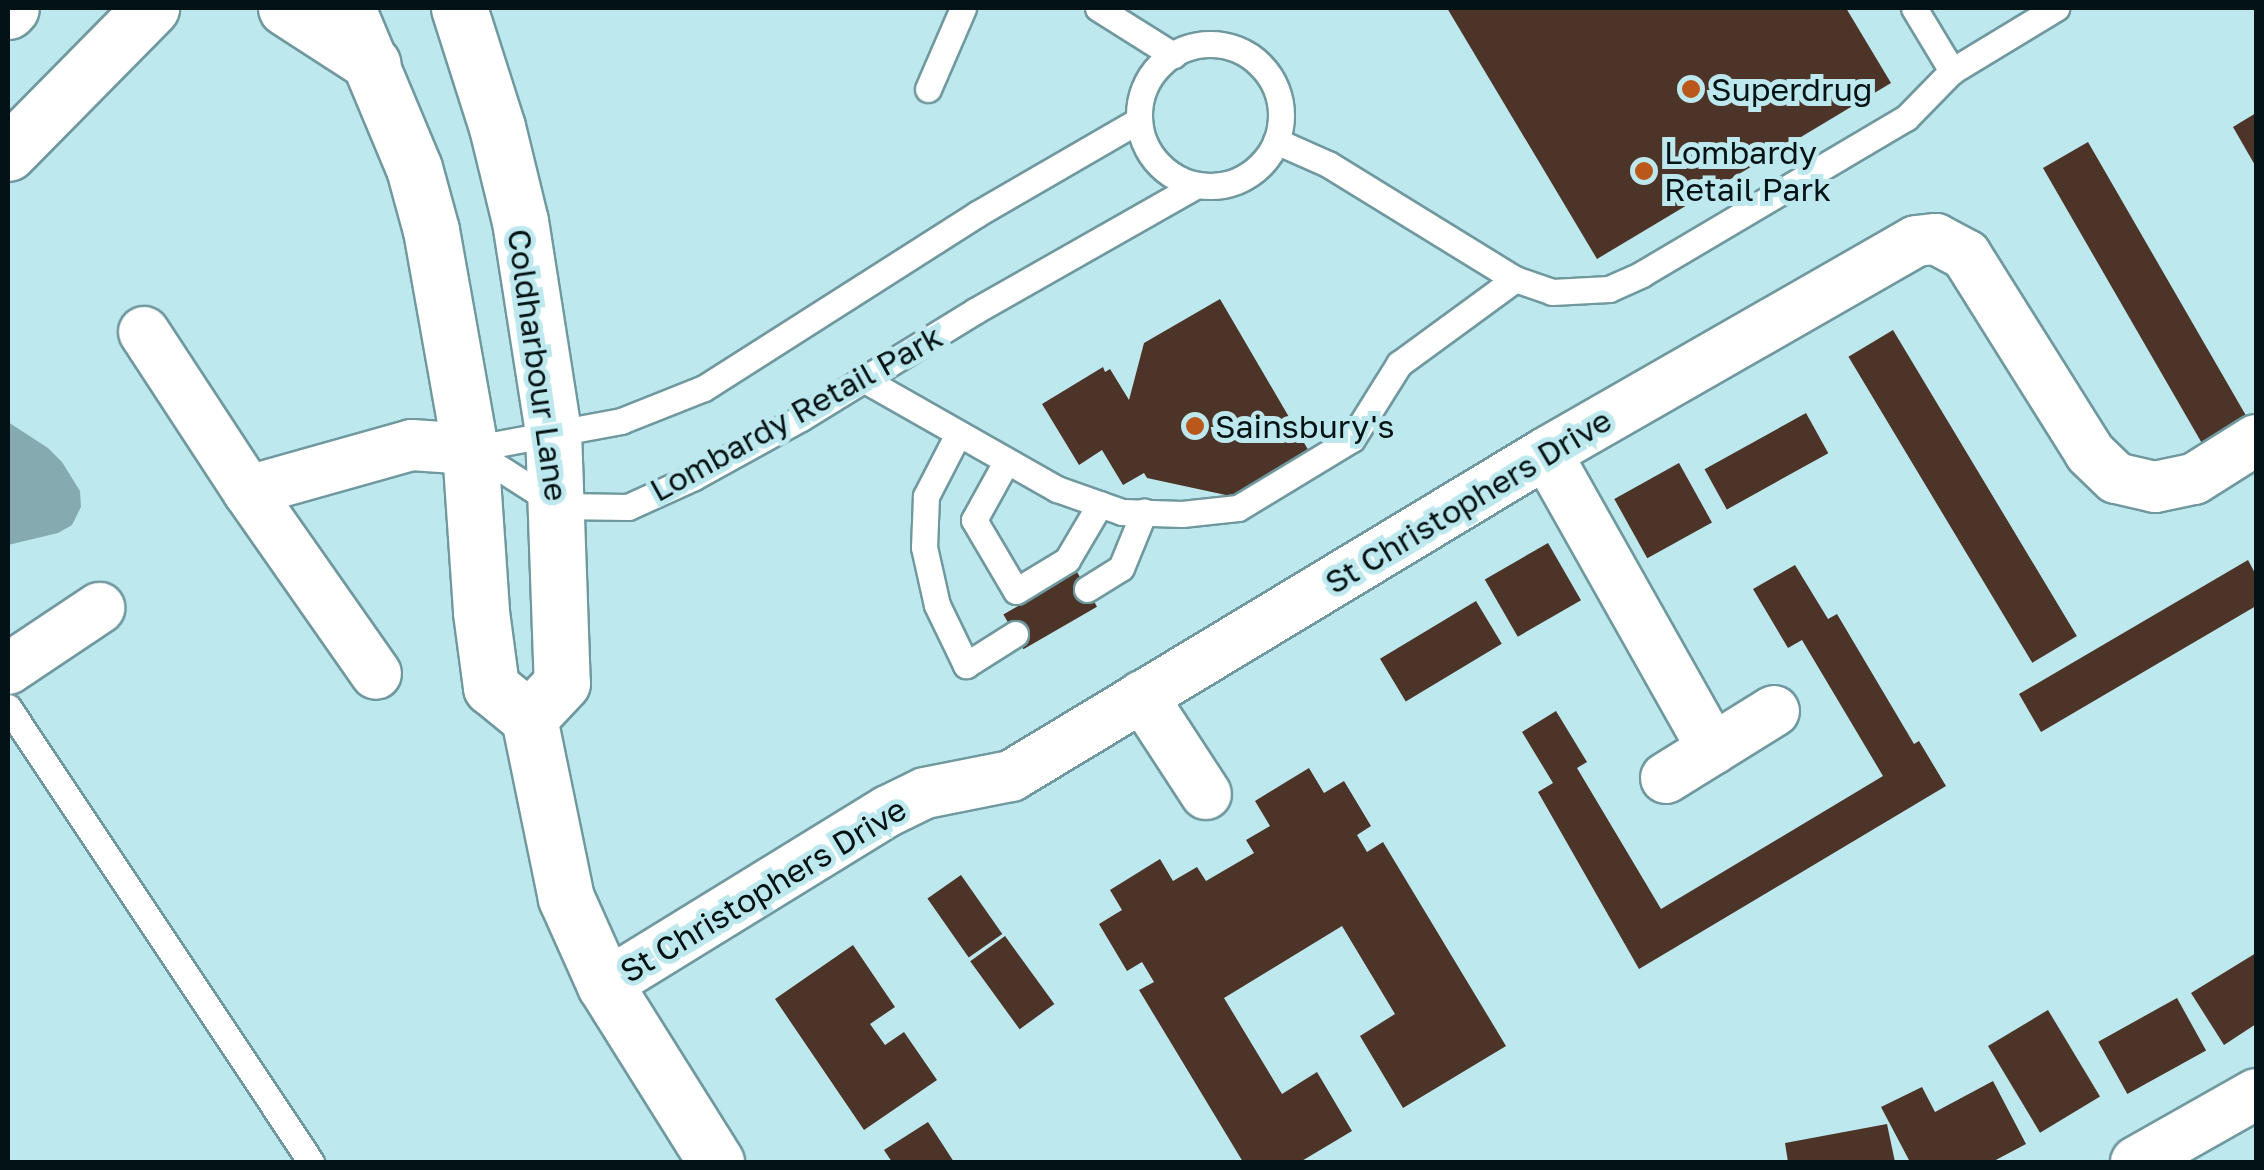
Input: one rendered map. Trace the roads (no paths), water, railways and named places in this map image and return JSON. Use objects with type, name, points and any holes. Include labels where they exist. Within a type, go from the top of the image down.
[{"type":"street","points":[[8,153],[151,8]]},
{"type":"street","points":[[286,8],[375,66]]},
{"type":"street","points":[[347,8],[375,66],[414,168],[431,230],[470,449],[481,612],[491,687],[529,718],[566,898],[604,986],[716,1162]]},
{"type":"street","name":"Coldharbour Lane","points":[[459,8],[498,126],[520,221],[553,431],[559,506],[562,683],[529,718]]},
{"type":"street","name":"St Christophers Drive","points":[[604,986],[888,811],[925,793],[1011,776],[1546,453],[1895,251],[1936,239],[1956,247],[1974,265],[2090,453],[2116,478],[2154,486],[2194,478],[2256,440]]},
{"type":"street","points":[[144,332],[248,491],[376,674]]},
{"type":"street","points":[[248,491],[412,445],[470,449]]},
{"type":"street","points":[[1546,453],[1713,749]]},
{"type":"street","points":[[8,669],[99,608]]},
{"type":"street","points":[[1142,696],[1206,794]]},
{"type":"street","points":[[1666,778],[1774,712]]},
{"type":"street","points":[[2136,1162],[2256,1094]]},
{"type":"lane","points":[[928,89],[963,8]]},
{"type":"lane","points":[[1098,8],[1172,55]]},
{"type":"lane","points":[[1914,8],[1952,72]]},
{"type":"lane","points":[[1276,142],[1328,164],[1515,279],[1552,292],[1580,294],[1608,289],[1642,274],[1906,118],[1952,72],[2056,8]]},
{"type":"lane","points":[[1215,44],[1236,49],[1256,61],[1279,98],[1276,142],[1264,162],[1244,178],[1222,186],[1197,185],[1175,178],[1156,162],[1144,143],[1138,120],[1147,83],[1172,55],[1215,44]]},
{"type":"lane","name":"Lombardy Retail Park","points":[[470,449],[621,421],[704,388],[976,214],[1138,120]]},
{"type":"lane","name":"Lombardy Retail Park","points":[[559,506],[628,507],[694,477],[864,380],[975,310],[1197,185]]},
{"type":"lane","points":[[864,380],[1057,489],[1100,504],[1182,514],[1238,508],[1352,439],[1399,364],[1515,279]]},
{"type":"lane","points":[[958,434],[926,496],[924,547],[937,605],[966,665],[1015,634]]},
{"type":"lane","points":[[470,449],[559,506]]},
{"type":"lane","points":[[1006,462],[974,520],[1016,591],[1067,560],[1100,504]]},
{"type":"lane","points":[[1086,589],[1121,568],[1144,512]]},
{"type":"lane","points":[[8,707],[311,1162]]},
{"type":"place","name":"Superdrug","points":[[1691,89]]},
{"type":"place","name":"Lombardy Retail Park","points":[[1644,171]]},
{"type":"place","name":"Sainsbury's","points":[[1195,426]]}]
